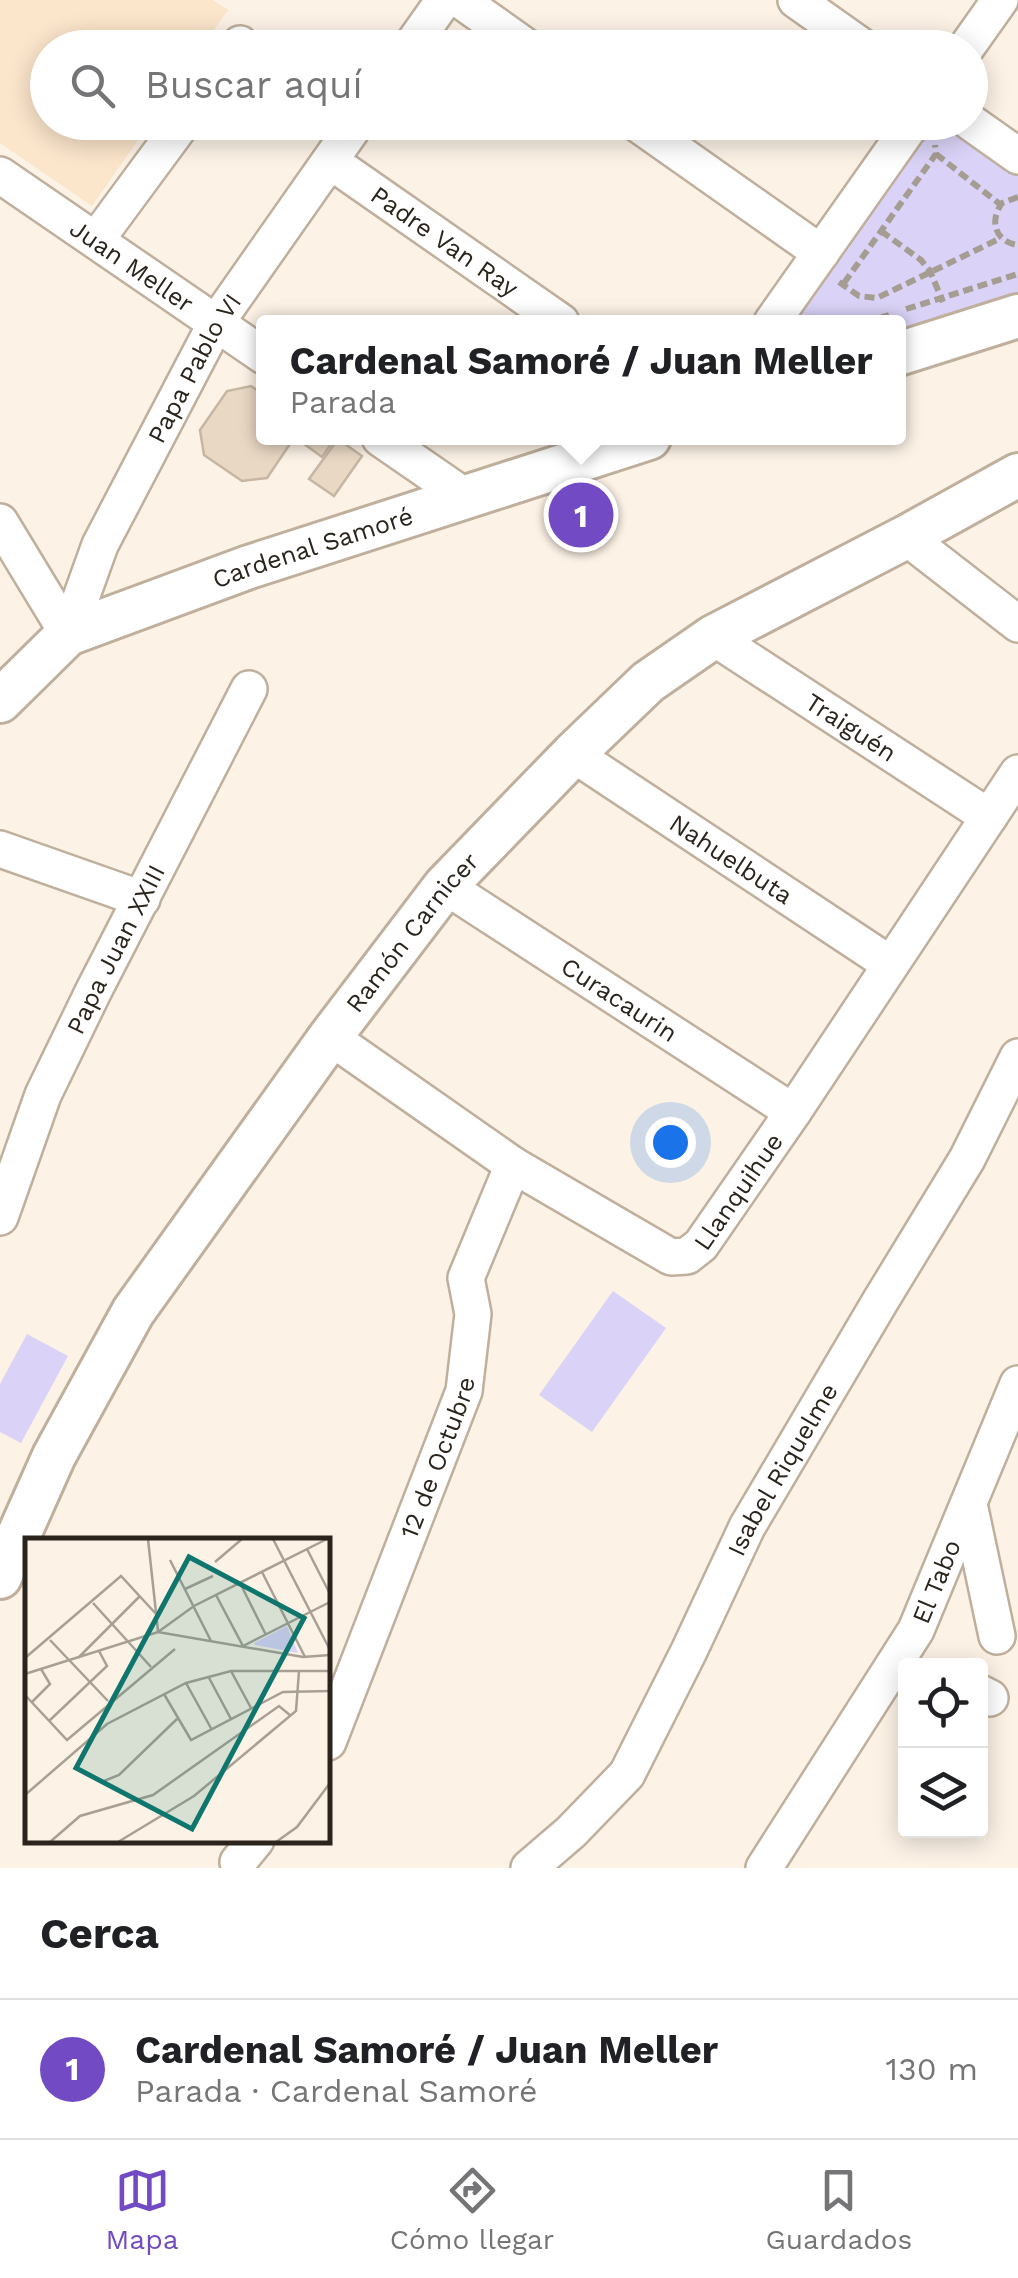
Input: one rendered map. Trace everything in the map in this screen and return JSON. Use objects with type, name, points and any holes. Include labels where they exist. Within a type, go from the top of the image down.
[{"type":"street","points":[[423,30],[444,0]]},
{"type":"street","points":[[460,0],[502,30]]},
{"type":"street","points":[[796,0],[838,30]]},
{"type":"street","points":[[979,30],[1000,0]]},
{"type":"street","points":[[988,135],[1018,156]]},
{"type":"street","points":[[96,240],[169,140]]},
{"type":"street","name":"Papa Pablo VI","points":[[68,634],[100,545],[216,322],[345,140]]},
{"type":"street","points":[[659,140],[817,258]]},
{"type":"street","points":[[777,315],[900,140]]},
{"type":"street","name":"Padre Van Ray","points":[[330,161],[551,315]]},
{"type":"street","name":"Juan Meller","points":[[0,174],[256,350]]},
{"type":"street","points":[[906,351],[1018,316]]},
{"type":"street","points":[[390,445],[464,496]]},
{"type":"street","name":"Cardenal Samoré","points":[[0,702],[68,634],[249,568],[627,445]]},
{"type":"street","name":"Ramón Carnicer","points":[[0,1577],[54,1456],[133,1312],[330,1037],[445,886],[648,682],[713,637],[1018,476]]},
{"type":"street","points":[[0,522],[68,634]]},
{"type":"street","points":[[906,537],[1018,624]]},
{"type":"street","name":"Traiguén","points":[[713,637],[989,817]]},
{"type":"street","name":"Papa Juan XXIII","points":[[0,1217],[43,1095],[249,689]]},
{"type":"street","name":"Nahuelbuta","points":[[573,754],[890,964]]},
{"type":"street","name":"Llanquihue","points":[[330,1037],[513,1165],[671,1257],[686,1256],[701,1245],[794,1112],[1018,774]]},
{"type":"street","points":[[0,848],[142,899]]},
{"type":"street","name":"Curacaurin","points":[[445,886],[794,1112]]},
{"type":"street","name":"Isabel Riquelme","points":[[529,1868],[571,1832],[627,1774],[747,1527],[967,1158],[1018,1057]]},
{"type":"street","name":"12 de Octubre","points":[[330,1737],[464,1391],[473,1314],[466,1278],[513,1165]]},
{"type":"street","name":"El Tabo","points":[[916,1658],[916,1630],[969,1504],[1008,1436],[1018,1384]]},
{"type":"street","points":[[969,1504],[997,1636]]},
{"type":"street","name":"El Tabo","points":[[764,1868],[898,1683]]},
{"type":"path","points":[[843,284],[936,154],[1000,206]]},
{"type":"path","points":[[1018,197],[1000,206],[994,224],[1001,238],[1018,245]]},
{"type":"path","points":[[852,209],[921,260],[930,271],[955,334]]},
{"type":"path","points":[[817,258],[859,296],[877,298],[1001,238]]},
{"type":"shaded area","points":[[0,0],[213,0],[228,10],[214,30],[30,30],[30,140],[138,140],[92,206],[0,143]]},
{"type":"shaded area","points":[[912,140],[975,140],[1018,170],[1018,294],[906,330],[906,315],[790,315]]},
{"type":"shaded area","points":[[613,1291],[666,1328],[592,1432],[539,1395]]},
{"type":"shaded area","points":[[27,1334],[68,1356],[21,1443],[0,1432],[0,1384]]},
{"type":"building","points":[[251,386],[256,389],[256,445],[289,445],[267,478],[242,481],[204,455],[200,430],[227,391]]},
{"type":"building","points":[[306,445],[330,445],[322,457]]},
{"type":"building","points":[[334,445],[346,445],[362,456],[334,496],[309,479]]},
{"type":"place","name":"Cardenal Samoré / Juan Meller","points":[[581,515]]}]
